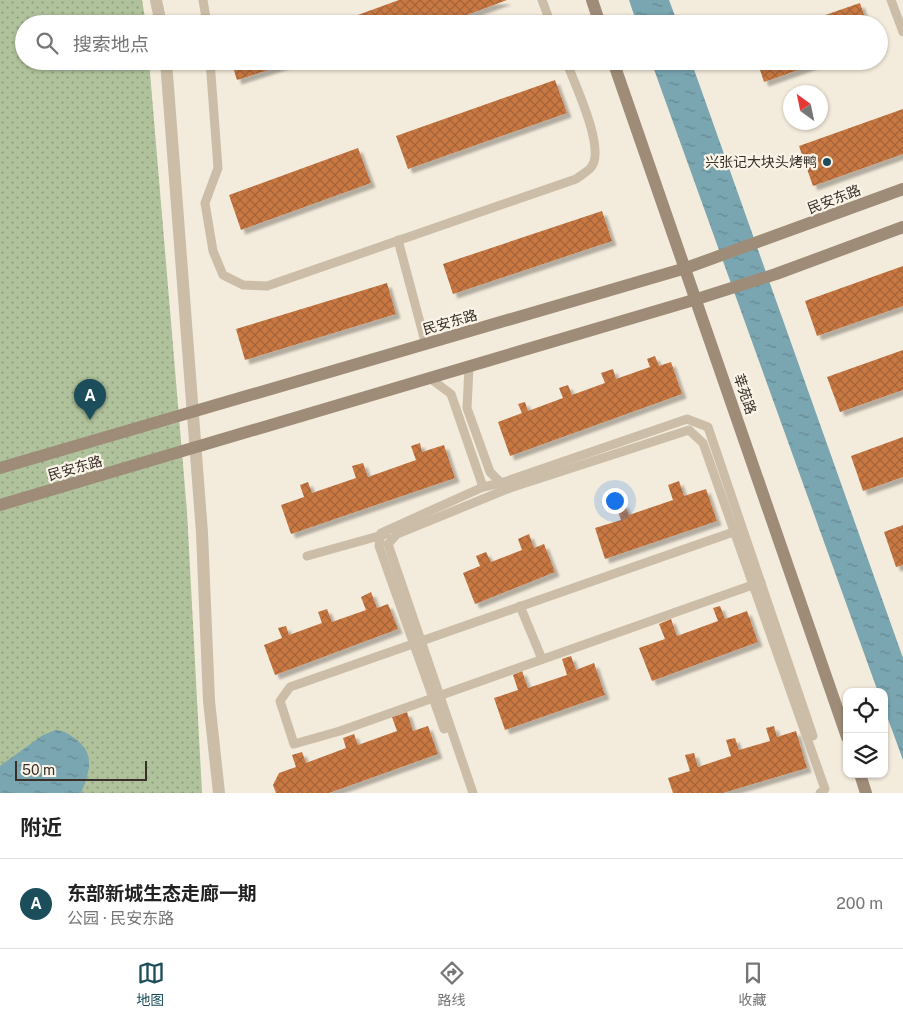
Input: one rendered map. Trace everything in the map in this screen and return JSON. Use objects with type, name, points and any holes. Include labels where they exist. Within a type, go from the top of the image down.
[{"type":"main road","points":[[592,0],[597,15]]},
{"type":"main road","name":"莘苑路","points":[[616,70],[846,733]]},
{"type":"main road","name":"民安东路","points":[[0,468],[686,268],[769,240],[903,189]]},
{"type":"main road","name":"民安东路","points":[[0,505],[469,368],[723,291],[776,274],[903,227]]},
{"type":"main road","points":[[861,778],[866,793]]},
{"type":"street","points":[[156,0],[159,15]]},
{"type":"street","points":[[167,70],[194,449],[202,533],[209,701],[219,793]]},
{"type":"lane","points":[[203,0],[206,15]]},
{"type":"lane","points":[[542,0],[548,15]]},
{"type":"lane","points":[[891,0],[903,32]]},
{"type":"lane","points":[[211,70],[218,168],[205,203],[213,251],[223,275],[243,286],[267,286],[576,179],[592,166],[594,155],[593,131],[569,70]]},
{"type":"lane","points":[[398,240],[426,345]]},
{"type":"lane","points":[[469,368],[467,408],[490,472],[501,483]]},
{"type":"lane","points":[[431,379],[451,394],[483,486]]},
{"type":"lane","points":[[307,556],[381,534],[483,486],[501,483],[687,419],[708,427],[738,530]]},
{"type":"lane","points":[[381,534],[397,534],[510,488],[690,430],[703,443],[738,530],[832,793]]},
{"type":"lane","points":[[738,530],[290,687],[280,701],[294,744],[340,731],[757,583]]},
{"type":"lane","points":[[381,534],[379,546],[417,642],[466,793]]},
{"type":"lane","points":[[397,534],[388,544],[417,642]]},
{"type":"lane","points":[[757,583],[825,789],[820,793]]},
{"type":"lane","points":[[520,606],[542,659]]},
{"type":"lane","points":[[436,697],[473,793]]},
{"type":"green space","points":[[0,0],[142,0],[144,15],[15,15],[15,70],[150,70],[187,512],[202,793],[0,793]]},
{"type":"water","points":[[629,0],[669,0],[675,15],[634,15]]},
{"type":"water","points":[[654,70],[694,70],[903,658],[903,760],[888,719],[888,688],[877,688]]},
{"type":"water","points":[[56,730],[64,732],[77,740],[87,752],[89,759],[88,772],[81,793],[0,793],[0,766],[43,735]]},
{"type":"building","points":[[399,0],[507,0],[467,15],[358,15]]},
{"type":"building","points":[[860,3],[864,15],[825,15]]},
{"type":"building","points":[[234,70],[268,70],[237,80]]},
{"type":"building","points":[[760,70],[798,70],[764,82]]},
{"type":"building","points":[[555,80],[567,113],[408,169],[396,136]]},
{"type":"building","points":[[903,109],[903,154],[813,186],[799,146]]},
{"type":"building","points":[[358,148],[371,183],[241,230],[229,195]]},
{"type":"building","points":[[602,211],[612,241],[453,294],[443,264]]},
{"type":"building","points":[[903,266],[903,306],[817,336],[805,301]]},
{"type":"building","points":[[387,283],[396,314],[245,360],[236,329]]},
{"type":"building","points":[[903,350],[903,390],[840,412],[827,377]]},
{"type":"building","points":[[655,356],[659,366],[671,362],[682,394],[510,456],[498,422],[522,413],[518,404],[525,402],[528,411],[563,398],[559,388],[568,385],[572,395],[605,383],[601,373],[613,369],[616,379],[650,367],[647,359]]},
{"type":"building","points":[[903,437],[903,477],[863,491],[851,456]]},
{"type":"building","points":[[420,443],[422,452],[444,445],[455,478],[291,534],[281,505],[304,497],[300,485],[308,482],[312,493],[356,478],[352,466],[363,463],[368,477],[416,460],[411,446]]},
{"type":"building","points":[[679,481],[684,496],[706,489],[717,521],[605,559],[595,528],[621,520],[616,506],[624,503],[629,515],[673,500],[668,485]]},
{"type":"building","points":[[903,525],[903,565],[896,567],[884,532]]},
{"type":"building","points":[[529,534],[534,548],[544,544],[555,572],[475,604],[463,573],[480,566],[476,556],[486,552],[491,562],[522,550],[518,539]]},
{"type":"building","points":[[371,592],[377,608],[388,604],[398,629],[275,675],[264,645],[282,638],[278,628],[286,626],[289,635],[322,623],[318,612],[327,609],[332,622],[366,610],[361,597]]},
{"type":"building","points":[[720,606],[725,619],[747,611],[758,642],[652,681],[639,648],[665,639],[659,624],[671,619],[677,636],[718,621],[713,608]]},
{"type":"building","points":[[571,656],[576,670],[594,663],[605,695],[505,730],[494,698],[518,690],[513,675],[522,671],[528,688],[567,675],[562,659]]},
{"type":"building","points":[[407,712],[413,731],[428,726],[438,754],[329,793],[276,793],[273,785],[279,773],[296,767],[292,755],[302,752],[306,763],[346,748],[343,738],[354,734],[358,745],[397,731],[392,717]]},
{"type":"building","points":[[774,726],[777,737],[796,731],[807,768],[723,793],[673,793],[668,778],[690,771],[685,755],[694,753],[698,767],[731,756],[726,740],[735,738],[739,750],[770,741],[766,728]]},
{"type":"place","name":"兴张记大块头烤鸭","points":[[827,162]]},
{"type":"place","name":"东部新城生态走廊一期","points":[[90,420]]}]
